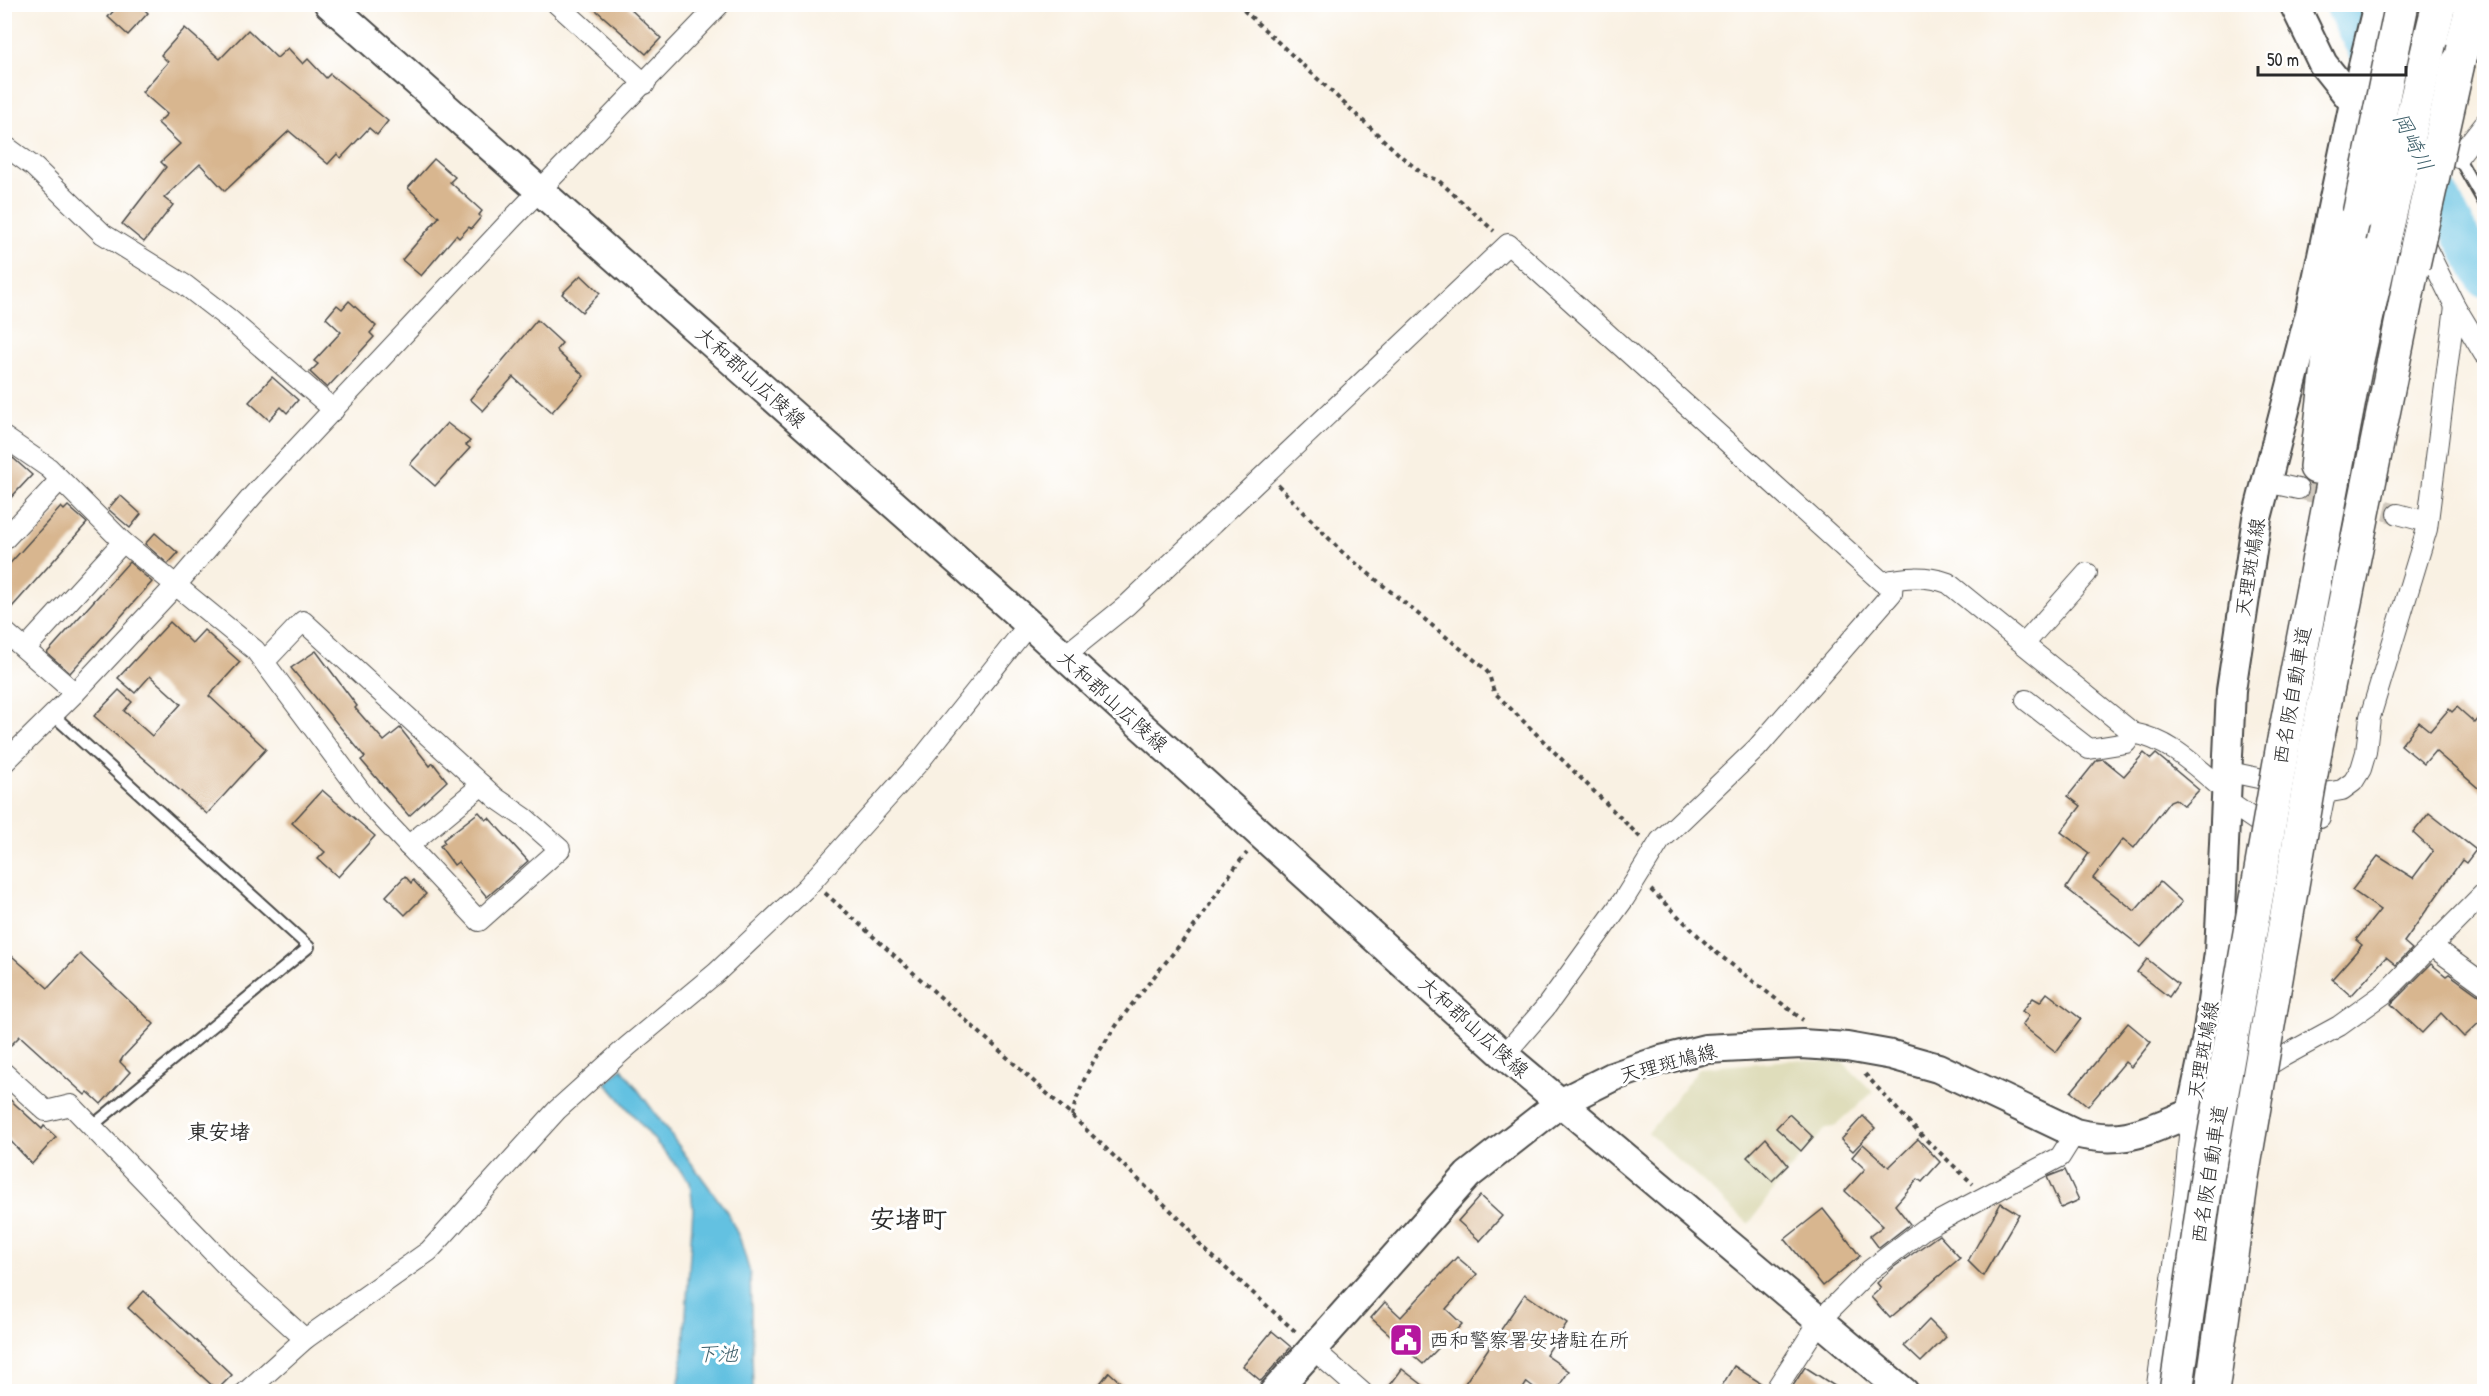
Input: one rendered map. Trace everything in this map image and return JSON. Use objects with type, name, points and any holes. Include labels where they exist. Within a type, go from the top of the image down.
[{"type":"highway","points":[[2294,678],[2331,342],[2402,4]]},
{"type":"highway","name":"西名阪自動車道","points":[[2176,1392],[2207,1177],[2294,678],[2355,369],[2439,4]]},
{"type":"highway","name":"西名阪自動車道","points":[[2212,1392],[2242,1177],[2315,751],[2413,265],[2473,4]]},
{"type":"main road","name":"大和郡山広陵線","points":[[329,4],[542,190],[1029,624],[1504,1054],[1821,1319],[1904,1392]]},
{"type":"main road","points":[[2294,4],[2323,64],[2354,103]]},
{"type":"main road","name":"天理斑鳩線","points":[[1274,1392],[1468,1175],[1560,1103],[1612,1077],[1683,1055],[1705,1049],[1802,1044],[1847,1047],[1892,1055],[1938,1068],[2075,1133],[2116,1139],[2138,1134],[2191,1113],[2207,1037],[2219,953],[2231,690],[2257,518],[2310,313],[2354,103],[2378,4]]},
{"type":"street","points":[[557,4],[645,84]]},
{"type":"street","points":[[4,763],[75,693],[176,585],[255,493],[720,4]]},
{"type":"street","points":[[2387,4],[2458,157],[2484,124]]},
{"type":"street","points":[[2354,103],[2455,306],[2484,354]]},
{"type":"street","points":[[4,145],[34,167],[103,234],[185,285],[229,319],[334,410]]},
{"type":"street","points":[[1064,656],[1126,606],[1508,244],[1882,582],[1931,578],[1948,583],[2133,733],[2158,739],[2170,746],[2225,787],[2313,861]]},
{"type":"street","points":[[2225,787],[2325,793],[2342,790],[2353,782],[2361,769],[2366,752],[2370,717],[2427,522],[2455,306]]},
{"type":"street","points":[[4,437],[25,450],[60,480],[123,542],[239,634],[264,662],[373,808],[479,921],[560,849],[482,785],[303,621],[264,662]]},
{"type":"street","points":[[4,540],[60,480]]},
{"type":"street","points":[[2266,482],[2298,489]]},
{"type":"street","points":[[2398,514],[2427,522]]},
{"type":"street","points":[[24,649],[123,542]]},
{"type":"street","points":[[2024,644],[2087,573]]},
{"type":"street","points":[[1504,1054],[1545,1008],[1624,899],[1654,850],[1678,820],[1757,748],[1892,593],[1893,580]]},
{"type":"street","points":[[246,1392],[305,1339],[429,1251],[557,1110],[628,1046],[716,973],[813,881],[920,761],[1029,624]]},
{"type":"street","points":[[4,631],[75,693]]},
{"type":"street","points":[[2026,700],[2089,749],[2126,743],[2133,733]]},
{"type":"street","points":[[408,846],[482,785]]},
{"type":"street","points":[[2279,1059],[2325,793]]},
{"type":"street","points":[[2156,1392],[2184,1194],[2191,1113],[2279,1059],[2339,1026],[2385,993],[2433,947],[2484,892]]},
{"type":"street","points":[[2433,947],[2484,984]]},
{"type":"street","points":[[4,1073],[46,1111],[71,1105],[237,1277],[305,1339]]},
{"type":"street","points":[[1774,1392],[1821,1319],[1857,1282],[1896,1248],[1958,1210],[2046,1166],[2060,1157],[2075,1133]]},
{"type":"street","points":[[1313,1349],[1362,1392]]},
{"type":"lane","points":[[2458,157],[2484,203]]},
{"type":"lane","points":[[54,715],[309,947],[92,1126]]},
{"type":"path","points":[[1237,4],[1402,158],[1424,175],[1439,181],[1508,244]]},
{"type":"path","points":[[1268,473],[1341,551],[1484,666],[1494,692],[1596,797],[1654,850]]},
{"type":"path","points":[[1072,1116],[1075,1098],[1117,1024],[1166,964],[1243,858],[1262,837]]},
{"type":"path","points":[[813,881],[837,906],[1072,1116],[1189,1228],[1199,1244],[1313,1349]]},
{"type":"shaded area","points":[[1791,1060],[1843,1062],[1873,1092],[1834,1127],[1826,1128],[1776,1186],[1749,1224],[1648,1133],[1699,1068]]},
{"type":"water","name":"下池","points":[[622,1068],[727,1212],[740,1239],[750,1273],[753,1391],[678,1391],[684,1345],[693,1208],[690,1182],[606,1083]]},
{"type":"building","points":[[120,4],[139,4],[148,13],[128,35],[108,17]]},
{"type":"building","points":[[589,4],[625,4],[661,38],[646,54]]},
{"type":"building","points":[[185,28],[220,59],[248,30],[277,58],[288,48],[303,64],[308,59],[326,78],[330,74],[388,121],[377,135],[369,128],[341,158],[337,154],[328,164],[289,131],[225,191],[200,164],[164,198],[173,205],[144,242],[122,224],[166,167],[161,162],[180,144],[158,123],[167,114],[142,92],[168,62],[161,55]]},
{"type":"building","points":[[434,159],[455,177],[450,182],[482,211],[479,215],[481,217],[471,229],[469,227],[459,238],[456,235],[421,276],[402,260],[439,217],[408,188]]},
{"type":"building","points":[[581,275],[600,293],[582,312],[562,294]]},
{"type":"building","points":[[349,301],[376,326],[370,333],[374,337],[327,388],[310,372],[318,364],[314,361],[341,332],[326,318],[337,305],[342,309]]},
{"type":"building","points":[[537,320],[562,343],[557,349],[558,352],[584,376],[552,412],[513,377],[483,411],[470,399]]},
{"type":"building","points":[[272,377],[298,400],[287,413],[281,407],[269,420],[249,402]]},
{"type":"building","points":[[447,423],[470,441],[466,445],[470,448],[435,486],[410,464]]},
{"type":"building","points":[[13,458],[32,475],[4,505],[4,467]]},
{"type":"building","points":[[120,495],[141,514],[130,528],[108,509]]},
{"type":"building","points":[[68,506],[87,523],[4,616],[4,570],[61,507],[64,510]]},
{"type":"building","points":[[155,533],[178,553],[168,564],[145,544]]},
{"type":"building","points":[[129,562],[152,582],[70,673],[47,653]]},
{"type":"building","points":[[170,622],[192,643],[204,630],[240,662],[209,696],[266,749],[207,814],[94,716],[119,690],[132,702],[124,711],[152,736],[181,704],[150,676],[135,693],[118,678]]},
{"type":"building","points":[[316,651],[357,706],[355,708],[384,741],[400,728],[430,766],[433,763],[447,781],[409,816],[361,760],[365,757],[291,668]]},
{"type":"building","points":[[2457,707],[2475,723],[2484,712],[2484,793],[2435,751],[2424,764],[2401,745],[2419,722],[2430,731],[2449,709],[2452,712]]},
{"type":"building","points":[[2144,753],[2151,759],[2156,754],[2199,790],[2184,806],[2175,799],[2170,801],[2134,848],[2123,839],[2093,878],[2135,911],[2160,882],[2182,902],[2141,947],[2066,888],[2089,853],[2061,832],[2081,806],[2068,796],[2097,760],[2103,759],[2124,776]]},
{"type":"building","points":[[322,790],[375,836],[338,877],[318,859],[325,852],[292,823]]},
{"type":"building","points":[[479,812],[486,820],[489,818],[528,861],[487,897],[458,862],[454,865],[440,846],[445,843],[443,840]]},
{"type":"building","points":[[2429,813],[2476,850],[2466,863],[2462,860],[2404,942],[2412,949],[2396,965],[2386,957],[2351,996],[2332,979],[2362,945],[2356,940],[2380,910],[2352,890],[2378,856],[2413,878],[2433,851],[2413,833]]},
{"type":"building","points":[[405,876],[411,883],[413,880],[426,894],[405,915],[386,896]]},
{"type":"building","points":[[4,949],[48,988],[80,954],[154,1024],[123,1057],[120,1062],[130,1072],[101,1104],[88,1092],[85,1095],[20,1036],[4,1052]]},
{"type":"building","points":[[2147,959],[2178,984],[2169,997],[2137,972]]},
{"type":"building","points":[[2431,964],[2446,976],[2449,974],[2477,994],[2484,996],[2484,1018],[2464,1037],[2441,1013],[2422,1033],[2391,1004]]},
{"type":"building","points":[[2047,993],[2081,1019],[2056,1052],[2022,1025],[2029,1016],[2022,1011],[2033,998],[2040,1002]]},
{"type":"building","points":[[2128,1023],[2151,1042],[2131,1067],[2125,1062],[2088,1106],[2071,1092]]},
{"type":"building","points":[[4,1094],[42,1129],[44,1126],[56,1137],[32,1164],[4,1134]]},
{"type":"building","points":[[1789,1114],[1813,1137],[1801,1151],[1776,1128]]},
{"type":"building","points":[[1863,1116],[1875,1128],[1853,1151],[1841,1140]]},
{"type":"building","points":[[1766,1138],[1788,1165],[1772,1181],[1747,1157]]},
{"type":"building","points":[[1918,1139],[1940,1162],[1922,1182],[1918,1179],[1895,1205],[1910,1224],[1879,1248],[1870,1236],[1883,1226],[1845,1191],[1865,1169],[1852,1157],[1863,1144],[1889,1167]]},
{"type":"building","points":[[2065,1170],[2079,1200],[2061,1208],[2047,1177]]},
{"type":"building","points":[[1480,1196],[1502,1216],[1480,1241],[1458,1221]]},
{"type":"building","points":[[2001,1203],[2019,1214],[1983,1276],[1968,1261]]},
{"type":"building","points":[[1823,1209],[1860,1256],[1823,1286],[1785,1239]]},
{"type":"building","points":[[1939,1235],[1960,1258],[1890,1318],[1871,1297],[1881,1288],[1877,1283],[1894,1267]]},
{"type":"building","points":[[1457,1257],[1477,1274],[1446,1309],[1462,1324],[1423,1364],[1371,1318],[1385,1302],[1401,1317]]},
{"type":"building","points":[[144,1291],[232,1375],[217,1390],[128,1308]]},
{"type":"building","points":[[1525,1294],[1567,1323],[1546,1355],[1569,1371],[1555,1392],[1540,1392],[1527,1382],[1521,1392],[1459,1392]]},
{"type":"building","points":[[1929,1320],[1946,1337],[1921,1362],[1904,1346]]},
{"type":"building","points":[[1272,1331],[1291,1347],[1261,1381],[1243,1366]]},
{"type":"building","points":[[1734,1366],[1764,1385],[1762,1392],[1718,1392]]},
{"type":"building","points":[[1805,1367],[1844,1392],[1789,1392]]},
{"type":"building","points":[[1402,1369],[1432,1392],[1385,1392]]},
{"type":"building","points":[[1109,1372],[1131,1392],[1093,1392]]},
{"type":"waterway","name":"岡崎川","points":[[2342,4],[2379,76]]},
{"type":"waterway","name":"岡崎川","points":[[2422,160],[2484,279]]},
{"type":"tunnel","points":[[2298,489],[2398,514]]},
{"type":"place","name":"西和警察署安堵駐在所","points":[[1406,1340]]},
{"type":"district","name":"東安堵","points":[[219,1132]]},
{"type":"district","name":"安堵町","points":[[908,1219]]}]
